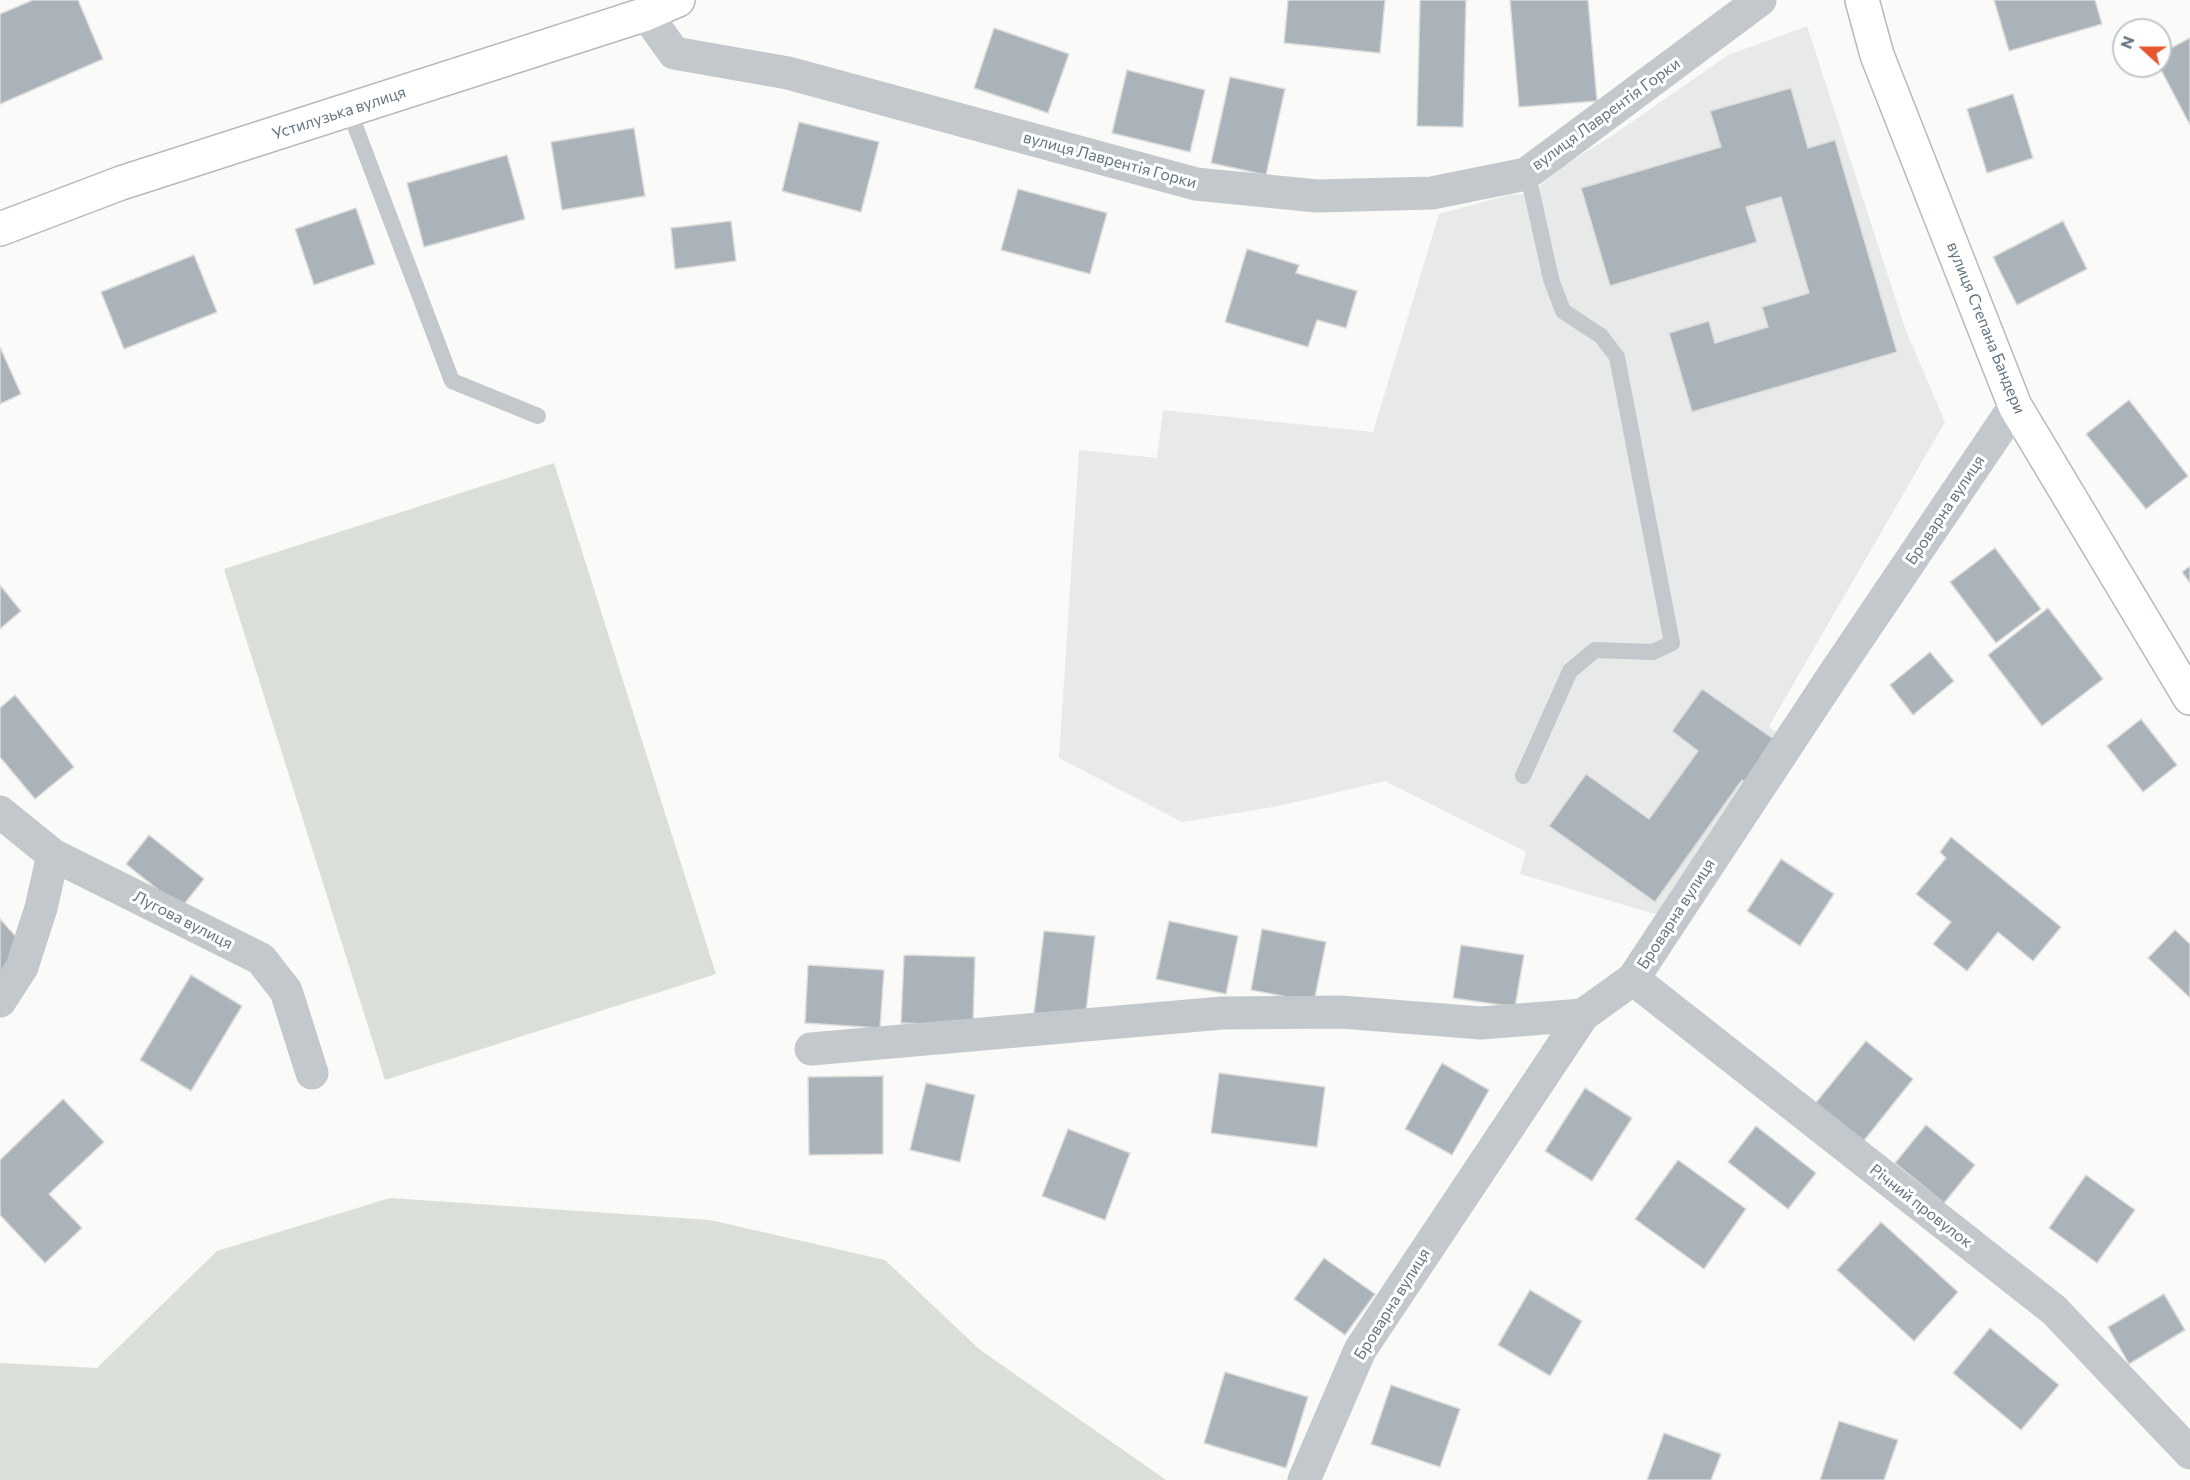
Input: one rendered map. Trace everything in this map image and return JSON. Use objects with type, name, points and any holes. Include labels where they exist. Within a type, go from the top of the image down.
[{"type":"main road","name":"Устилузька вулиця","points":[[0,229],[122,183],[646,14],[678,0]]},
{"type":"main road","name":"вулиця Степана Бандери","points":[[1862,0],[1877,55],[2015,406],[2190,698]]},
{"type":"street","name":"вулиця Лаврентія Горки","points":[[646,14],[674,52],[788,73],[1196,184],[1317,196],[1432,193],[1526,174],[1760,0]]},
{"type":"street","name":"Броварна вулиця","points":[[1304,1480],[1360,1350],[1583,1015],[1633,979],[1834,674],[2015,406]]},
{"type":"street","name":"Лугова вулиця","points":[[0,812],[53,855],[261,959],[286,991],[312,1073]]},
{"type":"street","points":[[0,1001],[22,966],[41,908],[53,855]]},
{"type":"street","name":"Річний провулок","points":[[1633,979],[2054,1310],[2190,1453]]},
{"type":"street","points":[[811,1049],[1222,1013],[1341,1012],[1481,1023],[1583,1015]]},
{"type":"lane","points":[[349,110],[452,381],[538,416]]},
{"type":"lane","points":[[1523,776],[1570,671],[1595,651],[1653,652],[1672,643],[1617,357],[1601,336],[1563,311],[1551,279],[1526,174]]},
{"type":"shaded area","points":[[1807,26],[1905,328],[1945,422],[1769,726],[1780,736],[1658,915],[1520,874],[1526,852],[1385,781],[1279,806],[1182,822],[1059,758],[1079,450],[1157,458],[1163,410],[1373,432],[1439,214],[1509,195],[1532,193],[1562,167],[1616,133],[1728,55]]},
{"type":"shaded area","points":[[554,463],[716,974],[385,1080],[224,569]]},
{"type":"shaded area","points":[[390,1198],[710,1220],[885,1260],[979,1349],[1166,1480],[0,1480],[0,1363],[97,1368],[217,1251]]},
{"type":"building","points":[[33,0],[78,0],[103,59],[0,104],[0,14]]},
{"type":"building","points":[[1288,0],[1385,0],[1380,53],[1284,43]]},
{"type":"building","points":[[1420,0],[1466,0],[1463,127],[1417,126]]},
{"type":"building","points":[[1510,0],[1588,0],[1597,101],[1519,107]]},
{"type":"building","points":[[1994,0],[2095,0],[2102,24],[2009,51]]},
{"type":"building","points":[[994,28],[1069,54],[1048,113],[974,88]]},
{"type":"building","points":[[2190,38],[2190,125],[2165,78],[2172,78],[2172,48]]},
{"type":"building","points":[[1127,70],[1205,90],[1190,152],[1112,133]]},
{"type":"building","points":[[1230,77],[1285,89],[1266,175],[1211,163]]},
{"type":"building","points":[[1791,88],[1808,148],[1835,140],[1897,352],[1692,412],[1669,333],[1709,321],[1715,343],[1768,327],[1762,307],[1809,293],[1781,197],[1746,207],[1757,242],[1610,286],[1581,188],[1721,147],[1710,111]]},
{"type":"building","points":[[2013,94],[2033,158],[1987,173],[1967,109]]},
{"type":"building","points":[[799,122],[879,142],[861,212],[782,191]]},
{"type":"building","points":[[634,128],[645,196],[562,210],[551,142]]},
{"type":"building","points":[[507,155],[525,219],[424,247],[407,183]]},
{"type":"building","points":[[1018,189],[1107,213],[1090,274],[1001,250]]},
{"type":"building","points":[[356,208],[375,264],[314,285],[295,229]]},
{"type":"building","points":[[731,221],[736,261],[675,269],[671,228]]},
{"type":"building","points":[[2063,221],[2087,269],[2017,305],[1993,257]]},
{"type":"building","points":[[1247,249],[1299,265],[1296,273],[1357,291],[1346,328],[1317,320],[1308,347],[1225,322]]},
{"type":"building","points":[[194,255],[217,312],[124,349],[101,292]]},
{"type":"building","points":[[0,347],[21,394],[0,404]]},
{"type":"building","points":[[2129,400],[2188,476],[2146,509],[2086,434]]},
{"type":"building","points":[[1995,548],[2041,609],[1996,643],[1950,582]]},
{"type":"building","points":[[2190,566],[2190,583],[2182,572]]},
{"type":"building","points":[[0,585],[21,611],[0,629]]},
{"type":"building","points":[[2048,608],[2103,679],[2042,726],[1988,655]]},
{"type":"building","points":[[1930,652],[1954,681],[1913,715],[1890,685]]},
{"type":"building","points":[[1702,689],[1775,740],[1745,782],[1742,780],[1655,902],[1549,826],[1586,774],[1649,819],[1698,751],[1672,731]]},
{"type":"building","points":[[15,695],[74,767],[35,799],[0,757],[0,708]]},
{"type":"building","points":[[2141,719],[2177,765],[2143,792],[2107,746]]},
{"type":"building","points":[[149,835],[204,879],[181,908],[126,864]]},
{"type":"building","points":[[1951,837],[2061,927],[2033,961],[1998,932],[1967,971],[1933,944],[1951,922],[1916,894],[1946,858],[1940,852]]},
{"type":"building","points":[[1781,859],[1834,894],[1800,946],[1747,911]]},
{"type":"building","points":[[0,919],[26,948],[0,972]]},
{"type":"building","points":[[1169,921],[1238,936],[1226,994],[1156,979]]},
{"type":"building","points":[[1262,929],[1326,942],[1314,1002],[1251,990]]},
{"type":"building","points":[[2175,930],[2190,944],[2190,998],[2148,958]]},
{"type":"building","points":[[1044,931],[1095,936],[1085,1019],[1034,1013]]},
{"type":"building","points":[[1461,945],[1524,955],[1515,1007],[1453,998]]},
{"type":"building","points":[[904,955],[975,957],[973,1026],[901,1023]]},
{"type":"building","points":[[808,965],[884,970],[880,1028],[805,1023]]},
{"type":"building","points":[[191,975],[242,1006],[191,1091],[140,1060]]},
{"type":"building","points":[[1866,1041],[1913,1079],[1862,1143],[1814,1105]]},
{"type":"building","points":[[1442,1063],[1489,1090],[1452,1155],[1405,1129]]},
{"type":"building","points":[[1219,1073],[1325,1087],[1317,1147],[1211,1133]]},
{"type":"building","points":[[883,1076],[883,1154],[809,1155],[808,1077]]},
{"type":"building","points":[[926,1083],[975,1095],[960,1162],[910,1150]]},
{"type":"building","points":[[1585,1088],[1632,1118],[1592,1181],[1545,1151]]},
{"type":"building","points":[[63,1099],[104,1142],[49,1194],[82,1228],[45,1263],[0,1215],[0,1160]]},
{"type":"building","points":[[1926,1125],[1975,1165],[1944,1203],[1895,1163]]},
{"type":"building","points":[[1756,1126],[1816,1173],[1788,1209],[1728,1162]]},
{"type":"building","points":[[1068,1129],[1130,1153],[1105,1220],[1042,1196]]},
{"type":"building","points":[[1678,1160],[1746,1209],[1704,1269],[1635,1219]]},
{"type":"building","points":[[2086,1175],[2135,1210],[2097,1263],[2049,1228]]},
{"type":"building","points":[[1881,1222],[1958,1292],[1914,1341],[1837,1270]]},
{"type":"building","points":[[1324,1258],[1375,1294],[1345,1335],[1294,1299]]},
{"type":"building","points":[[1530,1290],[1582,1321],[1550,1376],[1498,1345]]},
{"type":"building","points":[[2164,1294],[2185,1330],[2129,1364],[2108,1327]]},
{"type":"building","points":[[1990,1328],[2059,1385],[2021,1430],[1953,1373]]},
{"type":"building","points":[[1225,1372],[1308,1397],[1286,1468],[1204,1443]]},
{"type":"building","points":[[1391,1385],[1460,1409],[1440,1467],[1371,1444]]},
{"type":"building","points":[[1839,1421],[1898,1440],[1884,1480],[1820,1480]]},
{"type":"building","points":[[1664,1433],[1721,1454],[1711,1480],[1647,1480]]}]
